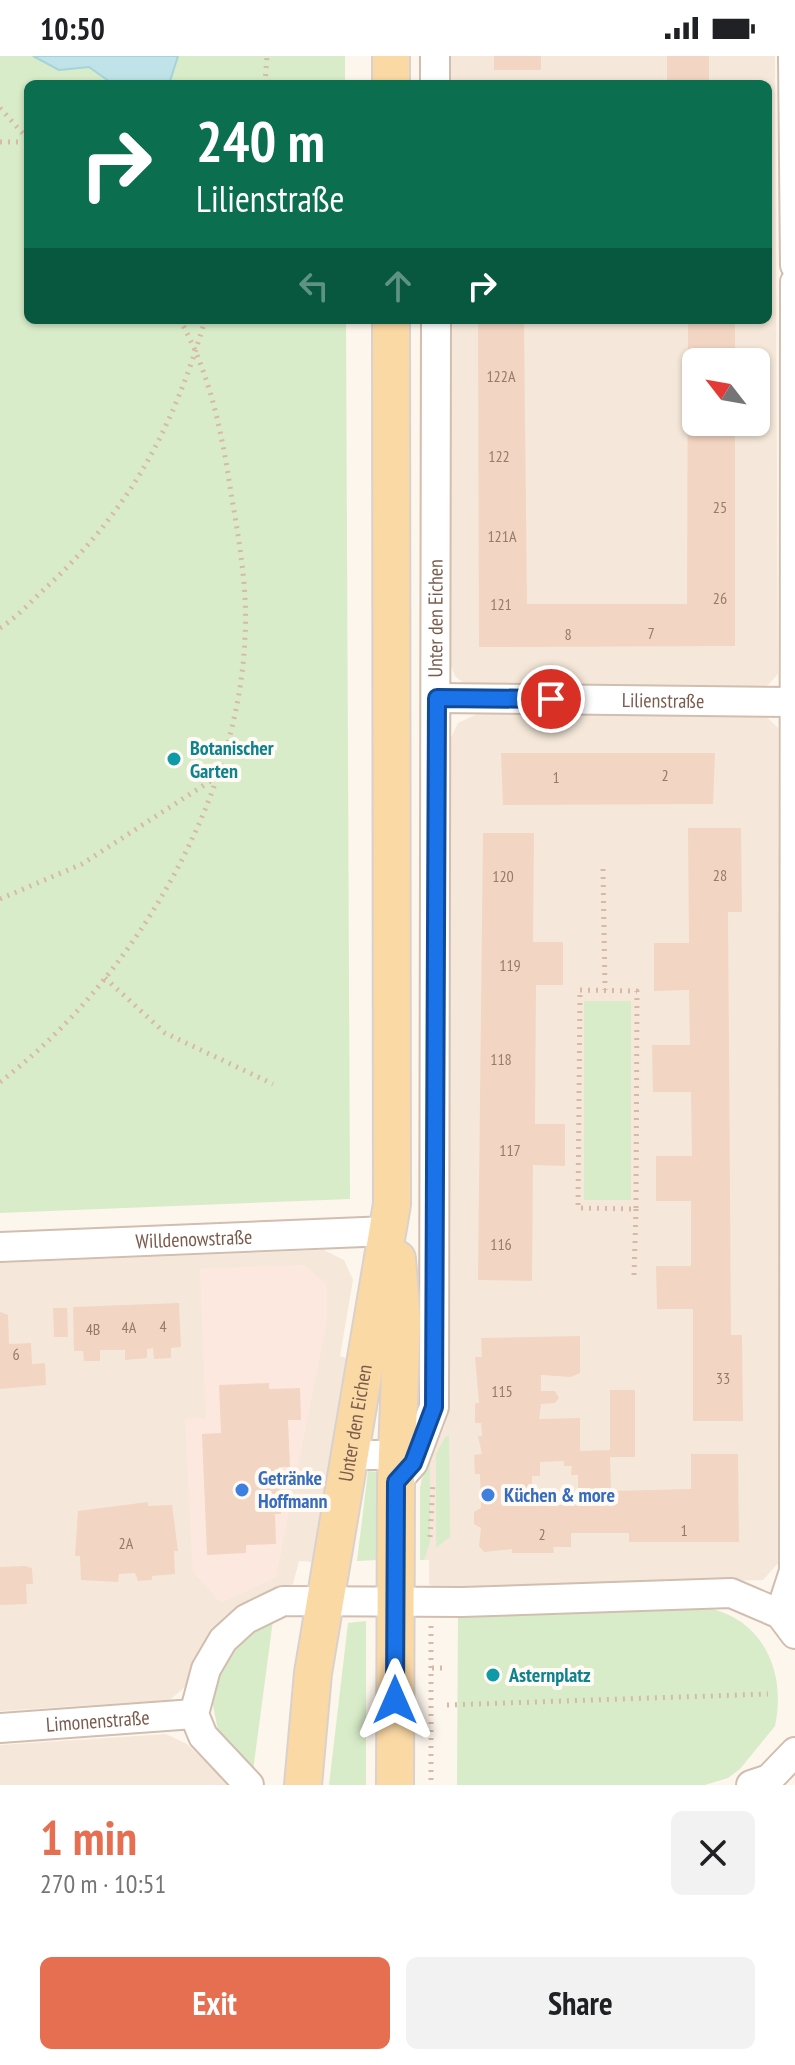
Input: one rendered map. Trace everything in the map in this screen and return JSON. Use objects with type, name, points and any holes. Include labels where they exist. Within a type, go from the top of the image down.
[{"type":"main road","points":[[391,56],[391,80]]},
{"type":"main road","name":"Unter den Eichen","points":[[391,324],[390,1218],[402,1320],[396,1468],[395,1785]]},
{"type":"main road","name":"Unter den Eichen","points":[[303,1785],[313,1673],[390,1218]]},
{"type":"street","points":[[435,56],[435,80]]},
{"type":"street","points":[[793,56],[795,265]]},
{"type":"street","points":[[249,1785],[203,1736],[194,1714],[206,1669],[234,1629],[259,1611],[283,1601],[731,1593],[787,1624],[794,1571],[795,282]]},
{"type":"street","name":"Unter den Eichen","points":[[396,1468],[413,1463],[434,1407],[436,324]]},
{"type":"street","name":"Lilienstraße","points":[[437,698],[794,702]]},
{"type":"street","name":"Willdenowstraße","points":[[0,1247],[390,1218]]},
{"type":"street","points":[[352,1455],[396,1468]]},
{"type":"street","name":"Limonenstraße","points":[[0,1728],[194,1714]]},
{"type":"street","points":[[764,1783],[795,1752]]},
{"type":"path","points":[[265,80],[267,56]]},
{"type":"path","points":[[0,108],[24,135]]},
{"type":"path","points":[[0,142],[24,140]]},
{"type":"path","points":[[0,1082],[54,1038],[135,937],[182,857],[231,733],[245,638],[242,575],[228,470],[197,349],[182,324]]},
{"type":"path","points":[[0,628],[68,566],[126,499],[166,430],[204,324]]},
{"type":"path","points":[[0,899],[82,864],[216,777]]},
{"type":"path","points":[[603,869],[605,990]]},
{"type":"path","points":[[105,978],[165,1033],[273,1084]]},
{"type":"path","points":[[634,1275],[636,1209],[637,991],[580,990],[578,1208],[636,1209]]},
{"type":"path","points":[[430,1616],[433,1668],[431,1785]]},
{"type":"path","points":[[420,1668],[447,1668]]},
{"type":"path","points":[[447,1705],[768,1694]]},
{"type":"shaded area","points":[[447,56],[775,56],[778,674],[766,687],[467,686],[455,676],[449,661],[448,324],[772,324],[772,80],[447,80]]},
{"type":"shaded area","points":[[477,714],[764,714],[778,728],[781,1560],[763,1580],[437,1590],[429,1584],[429,1560],[420,1560],[421,1479],[444,1428],[449,1400],[448,744],[458,723]]},
{"type":"shaded area","points":[[324,1250],[344,1260],[353,1280],[340,1356],[349,1359],[312,1562],[299,1561],[293,1584],[250,1602],[225,1619],[216,1628],[187,1685],[170,1700],[0,1711],[0,1263]]},
{"type":"shaded area","points":[[304,1265],[327,1285],[327,1319],[276,1577],[221,1603],[193,1572],[185,1419],[206,1418],[200,1269]]},
{"type":"shaded area","points":[[166,1734],[187,1744],[230,1785],[0,1785],[0,1745]]},
{"type":"green space","name":"Botanischer Garten","points":[[0,56],[345,56],[345,80],[24,80],[24,324],[346,324],[350,1199],[0,1213]]},
{"type":"green space","points":[[584,1001],[631,1001],[631,1200],[584,1200]]},
{"type":"green space","points":[[446,1436],[449,1436],[450,1537],[436,1548],[436,1454]]},
{"type":"green space","points":[[430,1455],[430,1542],[424,1560],[420,1560],[420,1487]]},
{"type":"green space","points":[[368,1471],[379,1472],[378,1560],[357,1561]]},
{"type":"green space","points":[[701,1607],[740,1621],[754,1634],[773,1666],[777,1685],[775,1726],[740,1769],[728,1778],[705,1785],[457,1785],[458,1616]]},
{"type":"green space","points":[[273,1620],[253,1771],[219,1735],[212,1701],[219,1671],[235,1645]]},
{"type":"green space","points":[[366,1621],[366,1785],[329,1785],[348,1623]]},
{"type":"water","points":[[33,56],[178,56],[170,80],[107,80],[89,67],[59,70]]},
{"type":"building","points":[[494,56],[541,56],[541,70],[494,70]]},
{"type":"building","points":[[667,56],[709,56],[709,80],[667,80]]},
{"type":"building","points":[[478,324],[524,324],[527,604],[687,604],[688,436],[735,436],[735,646],[479,647]]},
{"type":"building","points":[[688,324],[735,324],[735,348],[688,348]]},
{"type":"building","points":[[501,753],[715,753],[713,804],[503,805]]},
{"type":"building","points":[[688,828],[741,828],[742,912],[728,912],[731,1335],[742,1335],[743,1421],[693,1421],[693,1309],[657,1309],[656,1266],[691,1266],[691,1201],[656,1201],[656,1156],[692,1156],[691,1092],[653,1092],[652,1045],[690,1045],[689,990],[654,991],[654,943],[689,943]]},
{"type":"building","points":[[483,833],[534,833],[533,942],[563,942],[563,985],[536,985],[535,1124],[565,1124],[565,1166],[533,1165],[532,1281],[478,1280]]},
{"type":"building","points":[[179,1303],[181,1347],[171,1348],[171,1358],[154,1359],[153,1348],[147,1349],[147,1358],[125,1360],[125,1350],[100,1350],[100,1361],[84,1361],[83,1351],[74,1351],[73,1307]]},
{"type":"building","points":[[53,1308],[67,1308],[68,1337],[54,1337]]},
{"type":"building","points":[[0,1312],[8,1315],[9,1344],[31,1343],[32,1364],[45,1363],[46,1385],[0,1389]]},
{"type":"building","points":[[580,1336],[580,1373],[571,1377],[541,1375],[541,1391],[555,1391],[559,1398],[555,1403],[541,1404],[539,1419],[580,1418],[580,1451],[610,1450],[610,1390],[635,1390],[635,1457],[610,1457],[611,1491],[691,1489],[691,1454],[738,1454],[739,1542],[629,1542],[629,1533],[571,1533],[571,1547],[553,1547],[554,1553],[512,1553],[512,1549],[484,1552],[479,1546],[481,1528],[474,1524],[474,1512],[481,1508],[480,1474],[475,1474],[474,1455],[482,1454],[478,1436],[482,1436],[481,1423],[475,1423],[475,1403],[479,1403],[475,1357],[482,1357],[481,1338]],"holes":[[[564,1461],[564,1466],[572,1466],[571,1475],[578,1475],[578,1492],[573,1492],[562,1505],[532,1503],[532,1476],[540,1476],[540,1462]]]},
{"type":"building","name":"Getränke Hoffmann","points":[[269,1383],[269,1389],[300,1388],[301,1420],[288,1420],[290,1467],[279,1467],[281,1514],[275,1514],[276,1544],[246,1545],[246,1553],[207,1555],[202,1434],[221,1433],[219,1385]]},
{"type":"building","points":[[148,1502],[148,1506],[172,1505],[178,1551],[174,1551],[175,1574],[138,1581],[135,1573],[119,1574],[118,1582],[81,1580],[80,1556],[75,1556],[78,1511]]},
{"type":"building","points":[[0,1567],[32,1568],[33,1584],[26,1584],[27,1604],[0,1605]]},
{"type":"place","name":"Botanischer Garten","points":[[174,759]]},
{"type":"place","name":"Getränke Hoffmann","points":[[242,1490]]},
{"type":"place","name":"Küchen & more","points":[[488,1495]]},
{"type":"place","name":"Asternplatz","points":[[493,1675]]},
{"type":"route","points":[[395,1700],[396,1482],[413,1463],[434,1407],[437,698],[551,699]]}]
